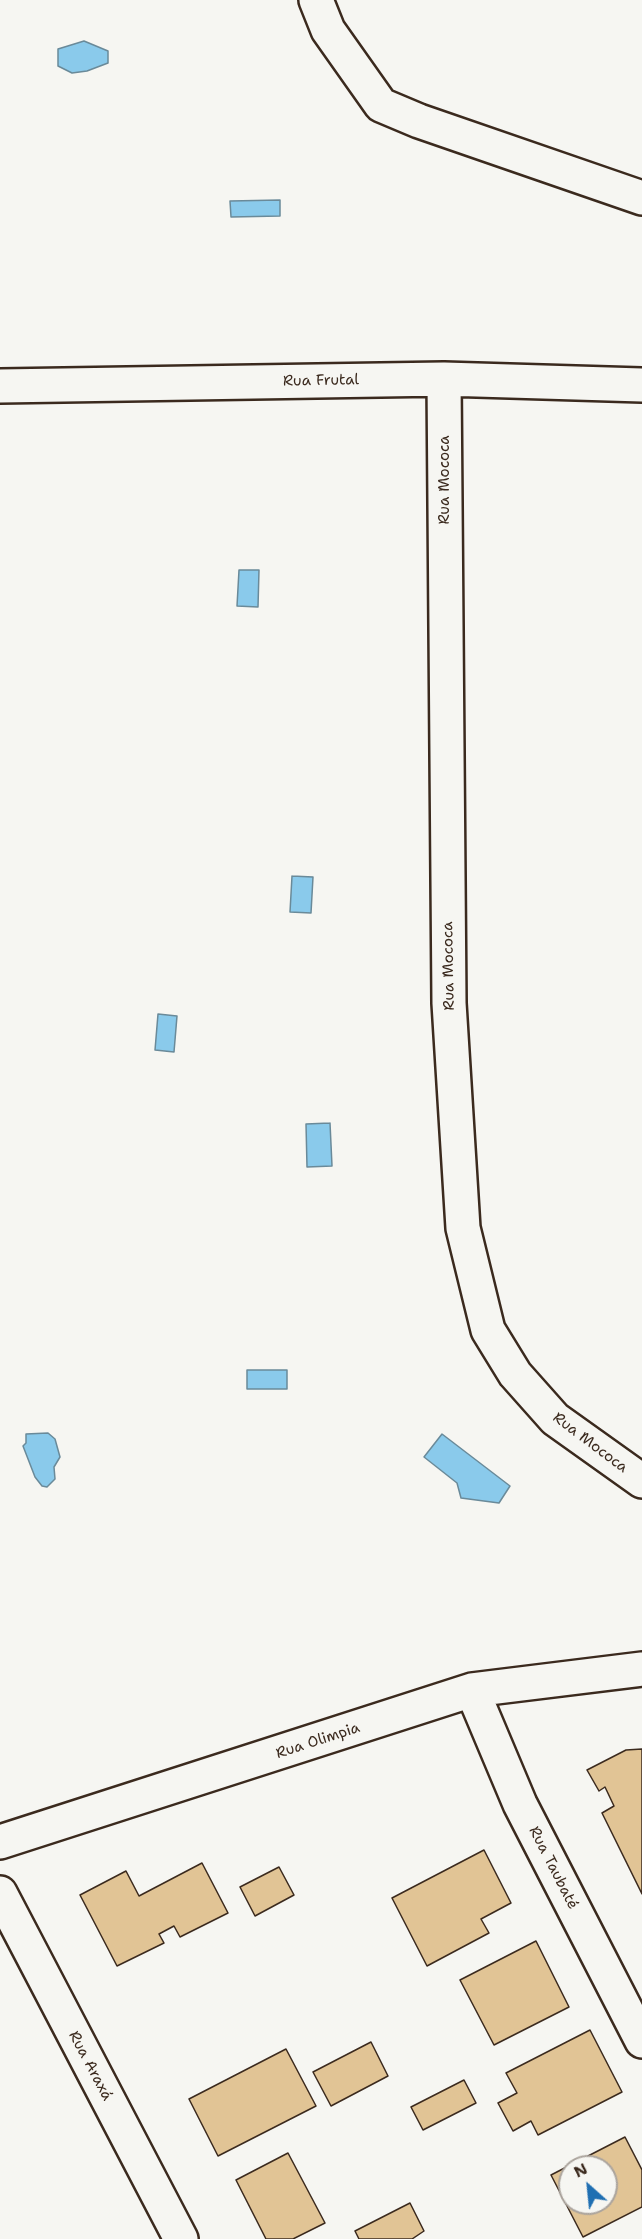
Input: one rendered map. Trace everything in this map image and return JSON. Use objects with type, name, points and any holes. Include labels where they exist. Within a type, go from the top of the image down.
[{"type":"street","points":[[316,0],[328,30],[381,105],[419,121],[642,198]]},
{"type":"street","name":"Rua Frutal","points":[[0,386],[444,379],[642,385]]},
{"type":"street","name":"Rua Mococa","points":[[444,379],[449,1004],[463,1228],[488,1330],[515,1374],[555,1419],[642,1481]]},
{"type":"street","name":"Rua Olimpia","points":[[0,1842],[472,1690],[642,1669]]},
{"type":"street","name":"Rua Taubaté","points":[[472,1690],[520,1804],[642,2041]]},
{"type":"street","name":"Rua Araxá","points":[[0,1893],[181,2239]]},
{"type":"water","points":[[84,41],[108,51],[108,63],[87,71],[72,73],[58,66],[58,49]]},
{"type":"water","points":[[280,200],[280,216],[231,217],[230,201]]},
{"type":"water","points":[[239,570],[259,570],[258,607],[237,606]]},
{"type":"water","points":[[292,876],[313,877],[311,913],[290,912]]},
{"type":"water","points":[[158,1014],[177,1016],[174,1052],[155,1050]]},
{"type":"water","points":[[330,1123],[332,1166],[307,1167],[306,1124]]},
{"type":"water","points":[[247,1370],[287,1370],[287,1389],[247,1389]]},
{"type":"water","points":[[48,1433],[55,1439],[60,1457],[54,1467],[55,1479],[47,1487],[42,1486],[35,1477],[23,1446],[26,1443],[26,1434]]},
{"type":"water","points":[[442,1434],[510,1486],[499,1503],[461,1498],[457,1483],[424,1457]]},
{"type":"building","points":[[642,1749],[642,1894],[602,1813],[614,1806],[605,1787],[599,1791],[587,1770],[626,1750]]},
{"type":"building","points":[[484,1850],[511,1903],[481,1919],[489,1933],[427,1966],[392,1898]]},
{"type":"building","points":[[202,1863],[228,1913],[180,1937],[174,1926],[159,1934],[164,1943],[117,1966],[80,1895],[126,1871],[139,1896]]},
{"type":"building","points":[[279,1867],[294,1895],[255,1916],[240,1887]]},
{"type":"building","points":[[536,1941],[569,2007],[494,2045],[460,1980]]},
{"type":"building","points":[[590,2030],[622,2092],[538,2135],[531,2121],[513,2131],[498,2103],[517,2093],[506,2073]]},
{"type":"building","points":[[371,2042],[388,2076],[331,2106],[313,2072]]},
{"type":"building","points":[[286,2049],[316,2106],[218,2156],[189,2099]]},
{"type":"building","points":[[464,2080],[476,2103],[423,2130],[411,2107]]},
{"type":"building","points":[[625,2137],[642,2170],[642,2207],[583,2237],[572,2215],[618,2215],[618,2155],[590,2155]]},
{"type":"building","points":[[288,2153],[325,2223],[293,2239],[266,2239],[236,2180]]},
{"type":"building","points":[[558,2171],[558,2189],[551,2175]]},
{"type":"building","points":[[410,2203],[424,2231],[412,2239],[359,2239],[355,2231]]}]
